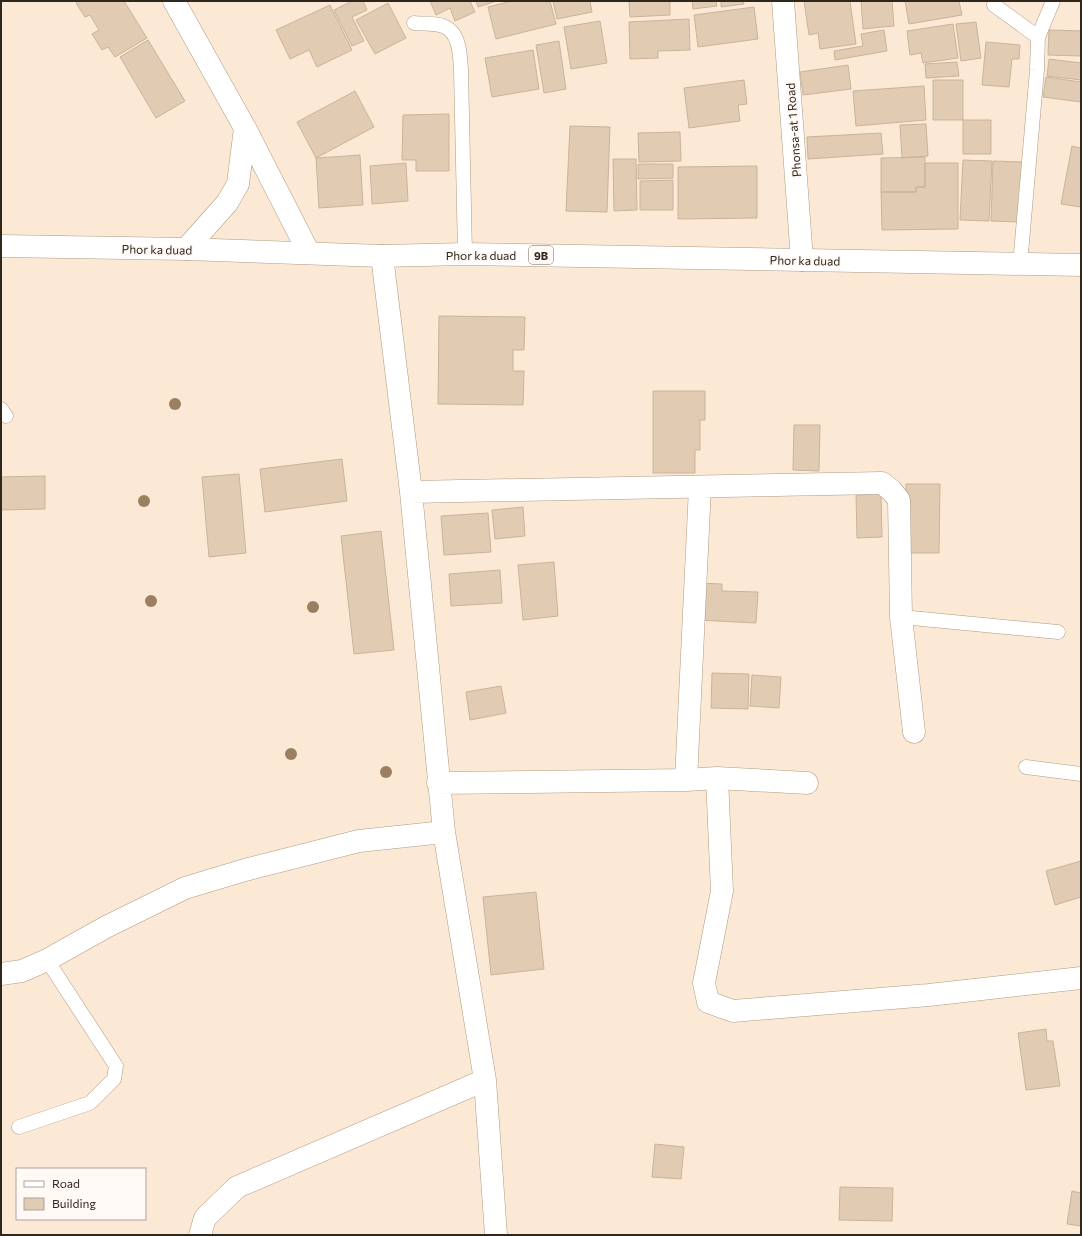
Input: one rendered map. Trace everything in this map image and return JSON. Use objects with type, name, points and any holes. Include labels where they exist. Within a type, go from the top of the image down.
[{"type":"street","points":[[174,1],[244,128],[309,253]]},
{"type":"street","name":"Phonsa-at 1 Road","points":[[783,1],[802,260]]},
{"type":"street","points":[[186,249],[227,203],[238,184],[244,128]]},
{"type":"street","name":"Phor ka duad","points":[[1,246],[186,249],[382,256],[465,254],[1081,265]]},
{"type":"street","points":[[382,256],[411,492],[438,783],[444,832],[485,1080],[496,1235]]},
{"type":"street","points":[[411,492],[882,483],[891,490],[899,500],[901,617],[914,732]]},
{"type":"street","points":[[686,780],[700,487]]},
{"type":"street","points":[[438,783],[686,780],[717,778],[807,783]]},
{"type":"street","points":[[717,778],[722,892],[704,983],[708,1002],[733,1011],[928,995],[1081,978]]},
{"type":"street","points":[[1,974],[22,971],[47,960],[106,927],[185,888],[245,870],[359,841],[444,832]]},
{"type":"street","points":[[200,1235],[205,1218],[237,1187],[485,1080]]},
{"type":"lane","points":[[1020,265],[1037,70],[1038,37],[1053,1]]},
{"type":"lane","points":[[994,5],[1038,37]]},
{"type":"lane","points":[[414,23],[443,26],[454,34],[459,49],[461,70],[465,254]]},
{"type":"lane","points":[[901,617],[1058,632]]},
{"type":"lane","points":[[1026,767],[1081,774]]},
{"type":"lane","points":[[19,1127],[90,1103],[114,1079],[116,1066],[47,960]]},
{"type":"building","points":[[78,1],[124,1],[147,38],[115,57],[108,47],[102,50],[92,34],[99,30],[90,15],[85,17],[76,3]]},
{"type":"building","points":[[352,1],[363,1],[367,10],[352,17],[364,41],[352,46],[334,10]]},
{"type":"building","points":[[430,1],[470,1],[475,12],[455,21],[450,8],[436,15]]},
{"type":"building","points":[[476,1],[497,1],[478,7]]},
{"type":"building","points":[[512,1],[550,1],[556,24],[496,39],[488,7]]},
{"type":"building","points":[[553,1],[590,1],[592,12],[557,19]]},
{"type":"building","points":[[629,1],[670,1],[670,15],[630,17]]},
{"type":"building","points":[[692,1],[716,1],[717,6],[693,9]]},
{"type":"building","points":[[721,1],[743,1],[744,4],[721,7]]},
{"type":"building","points":[[804,1],[850,1],[856,44],[820,49],[818,33],[809,35]]},
{"type":"building","points":[[861,1],[892,1],[894,26],[863,29]]},
{"type":"building","points":[[905,1],[959,1],[962,15],[909,24]]},
{"type":"building","points":[[388,3],[406,38],[375,54],[356,20]]},
{"type":"building","points":[[330,5],[352,50],[317,67],[309,50],[290,59],[276,30]]},
{"type":"building","points":[[754,7],[758,39],[698,47],[694,15]]},
{"type":"building","points":[[689,19],[690,50],[658,51],[658,58],[630,59],[629,22]]},
{"type":"building","points":[[600,21],[607,63],[571,69],[564,27]]},
{"type":"building","points":[[976,22],[981,58],[961,61],[956,24]]},
{"type":"building","points":[[953,24],[958,58],[923,63],[921,53],[910,55],[907,31]]},
{"type":"building","points":[[884,30],[887,51],[835,60],[834,51],[863,46],[861,34]]},
{"type":"building","points":[[1049,30],[1081,31],[1081,56],[1048,55]]},
{"type":"building","points":[[148,40],[185,101],[156,118],[120,57]]},
{"type":"building","points":[[559,41],[566,89],[544,93],[536,45]]},
{"type":"building","points":[[986,42],[1020,45],[1019,59],[1012,59],[1009,87],[982,85]]},
{"type":"building","points":[[533,50],[539,89],[492,97],[485,58]]},
{"type":"building","points":[[1049,59],[1081,63],[1081,80],[1047,76]]},
{"type":"building","points":[[957,62],[959,76],[926,78],[925,64]]},
{"type":"building","points":[[848,65],[851,89],[803,95],[800,72]]},
{"type":"building","points":[[1046,77],[1081,82],[1081,102],[1043,97]]},
{"type":"building","points":[[744,80],[747,104],[738,105],[740,121],[689,128],[684,88]]},
{"type":"building","points":[[933,80],[963,80],[963,120],[933,120]]},
{"type":"building","points":[[924,86],[926,120],[856,126],[853,91]]},
{"type":"building","points":[[355,91],[374,127],[316,158],[297,122]]},
{"type":"building","points":[[449,114],[449,171],[416,171],[416,160],[402,160],[403,115]]},
{"type":"building","points":[[963,120],[991,120],[991,154],[963,154]]},
{"type":"building","points":[[926,124],[928,156],[902,158],[900,125]]},
{"type":"building","points":[[570,126],[610,127],[607,212],[566,211]]},
{"type":"building","points":[[680,132],[681,161],[639,162],[638,133]]},
{"type":"building","points":[[881,133],[883,154],[808,159],[807,137]]},
{"type":"building","points":[[1072,146],[1081,148],[1081,207],[1061,204]]},
{"type":"building","points":[[360,155],[363,205],[319,208],[316,158]]},
{"type":"building","points":[[925,157],[925,187],[916,187],[916,192],[881,192],[881,158]]},
{"type":"building","points":[[613,159],[636,159],[637,210],[614,211]]},
{"type":"building","points":[[963,160],[992,161],[989,221],[960,220]]},
{"type":"building","points":[[993,161],[1022,162],[1019,222],[991,221]]},
{"type":"building","points":[[406,163],[408,201],[372,204],[370,166]]},
{"type":"building","points":[[925,163],[958,163],[958,229],[882,230],[881,192],[916,192],[916,187],[925,187]]},
{"type":"building","points":[[638,164],[673,164],[673,178],[638,179]]},
{"type":"building","points":[[757,166],[757,218],[678,219],[678,167]]},
{"type":"building","points":[[673,180],[673,210],[640,210],[640,181]]},
{"type":"building","points":[[439,316],[525,317],[524,350],[513,350],[513,371],[524,371],[523,405],[438,404]]},
{"type":"building","points":[[653,391],[705,391],[705,420],[700,420],[700,450],[695,450],[695,473],[653,473]]},
{"type":"building","points":[[794,425],[820,425],[819,471],[793,470]]},
{"type":"building","points":[[342,459],[347,501],[265,512],[260,469]]},
{"type":"building","points":[[239,474],[246,553],[209,557],[202,477]]},
{"type":"building","points":[[45,476],[45,509],[1,510],[1,477]]},
{"type":"building","points":[[906,484],[940,484],[939,553],[906,553]]},
{"type":"building","points":[[881,494],[882,537],[857,538],[856,495]]},
{"type":"building","points":[[523,507],[525,536],[495,539],[492,510]]},
{"type":"building","points":[[488,513],[491,552],[444,555],[441,516]]},
{"type":"building","points":[[381,531],[394,650],[354,654],[341,536]]},
{"type":"building","points":[[554,562],[558,616],[523,620],[518,565]]},
{"type":"building","points":[[500,570],[502,603],[451,606],[449,574]]},
{"type":"building","points":[[699,583],[722,584],[722,591],[758,592],[756,623],[697,620]]},
{"type":"building","points":[[712,673],[749,674],[748,709],[711,708]]},
{"type":"building","points":[[752,675],[781,677],[779,708],[750,706]]},
{"type":"building","points":[[501,686],[506,713],[470,720],[466,692]]},
{"type":"building","points":[[1081,861],[1081,897],[1055,905],[1046,871]]},
{"type":"building","points":[[536,892],[544,969],[491,975],[483,897]]},
{"type":"building","points":[[1046,1029],[1047,1041],[1053,1041],[1060,1086],[1026,1090],[1018,1033]]},
{"type":"building","points":[[655,1144],[684,1147],[681,1179],[652,1177]]},
{"type":"building","points":[[840,1187],[893,1188],[892,1221],[839,1220]]},
{"type":"building","points":[[1072,1191],[1081,1193],[1081,1226],[1067,1224]]}]
